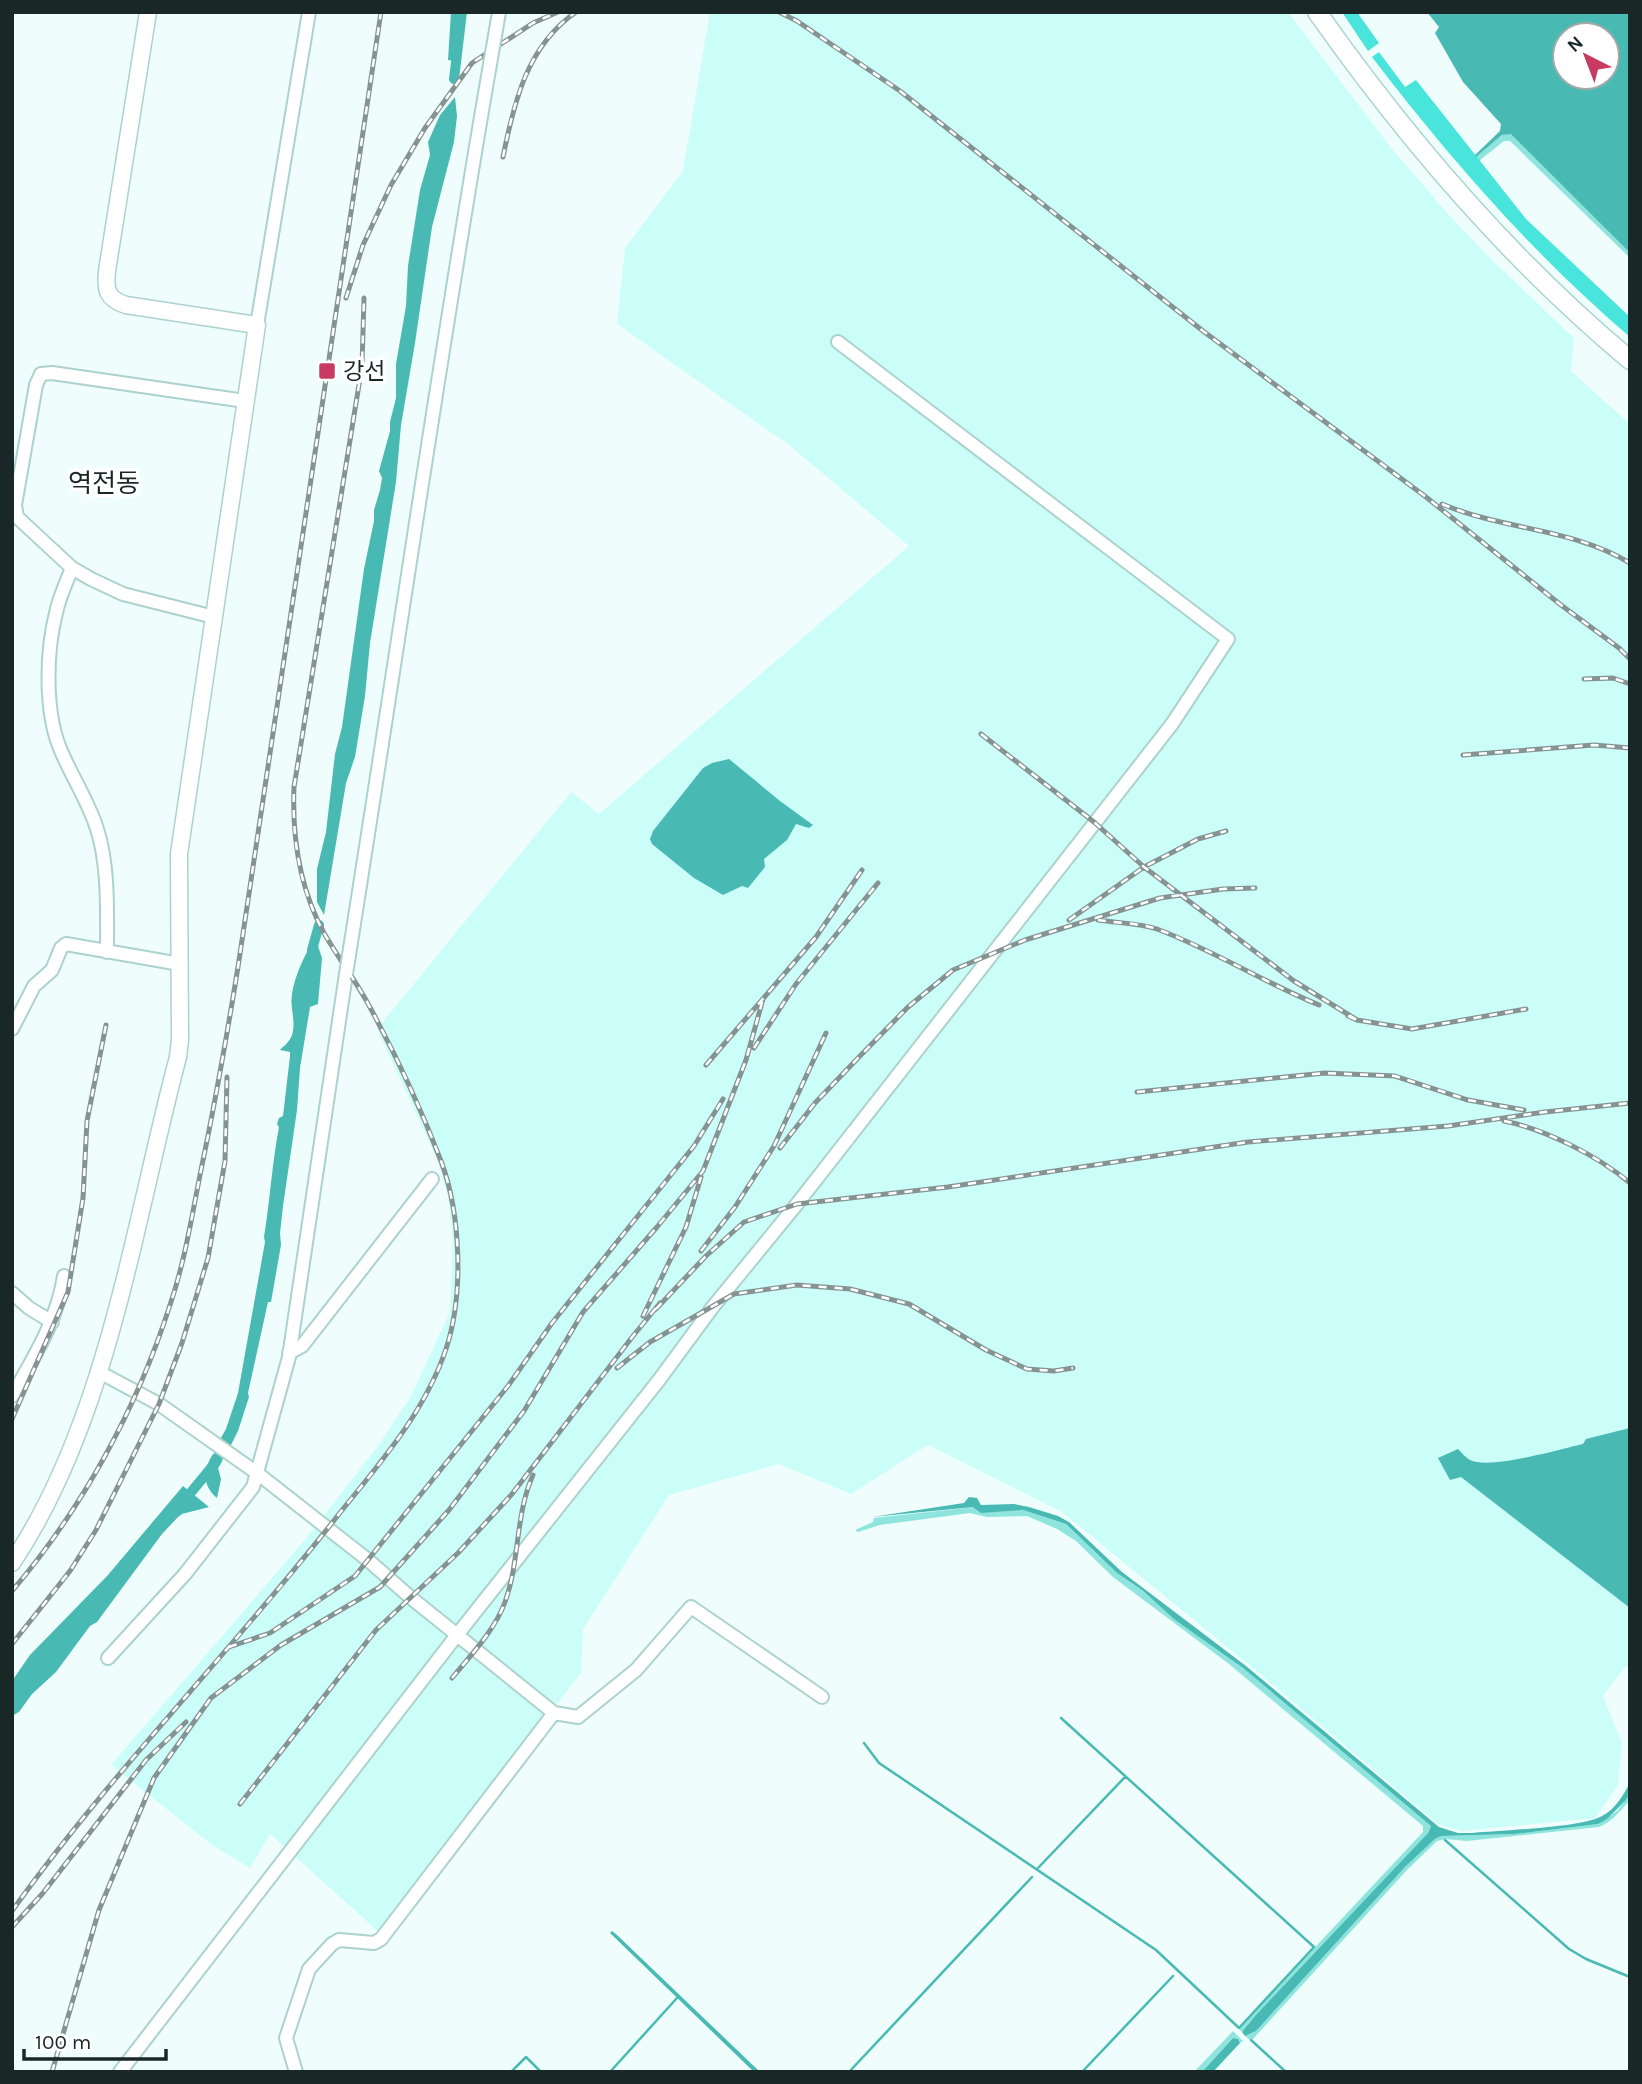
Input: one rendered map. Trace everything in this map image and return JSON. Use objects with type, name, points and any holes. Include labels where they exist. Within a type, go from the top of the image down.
[{"type":"highway","points":[[1318,12],[1371,87],[1456,191],[1535,275],[1630,360]]},
{"type":"main road","points":[[12,1563],[48,1501],[99,1372],[178,1057],[179,854],[257,324],[126,305],[110,297],[106,289],[148,12]]},
{"type":"street","points":[[257,324],[309,12]]},
{"type":"street","points":[[108,1658],[185,1574],[253,1487],[289,1353],[430,424],[499,12]]},
{"type":"street","points":[[120,2072],[457,1635],[1172,724],[1228,639],[838,342]]},
{"type":"street","points":[[214,617],[123,594],[72,568],[17,517],[15,505],[36,385],[41,374],[52,373],[245,401]]},
{"type":"street","points":[[72,568],[55,615],[49,671],[50,703],[60,747],[94,821],[103,853],[107,952]]},
{"type":"street","points":[[12,1029],[34,986],[52,970],[61,948],[66,944],[180,964]]},
{"type":"street","points":[[289,1353],[302,1346],[432,1178]]},
{"type":"street","points":[[12,1396],[47,1334],[61,1300],[64,1276]]},
{"type":"street","points":[[12,1293],[29,1308],[52,1322]]},
{"type":"street","points":[[99,1372],[159,1404],[205,1434],[368,1560],[554,1713],[578,1717],[636,1670],[691,1607],[822,1697]]},
{"type":"street","points":[[296,2072],[286,2038],[309,1969],[339,1940],[374,1944],[381,1939],[554,1713]]},
{"type":"shaded area","points":[[451,12],[463,12],[456,61],[448,60]]},
{"type":"shaded area","points":[[710,12],[1288,12],[1392,149],[1448,214],[1574,338],[1571,371],[1630,424],[1630,1665],[1624,1668],[1603,1696],[1622,1743],[1618,1785],[1595,1818],[1463,1831],[1439,1825],[1062,1512],[928,1445],[851,1494],[779,1464],[669,1495],[583,1629],[581,1673],[380,1933],[270,1834],[250,1868],[212,1845],[111,1765],[308,1536],[378,1446],[411,1396],[450,1312],[453,1240],[448,1197],[438,1161],[377,1029],[571,792],[599,814],[909,546],[789,445],[617,324],[625,248],[683,171]]},
{"type":"shaded area","points":[[1342,12],[1357,12],[1379,43],[1368,51]]},
{"type":"shaded area","points":[[1427,12],[1630,12],[1630,253],[1511,134],[1502,135],[1476,157],[1500,131],[1501,124],[1463,82],[1435,33],[1439,27]]},
{"type":"shaded area","points":[[1379,52],[1405,87],[1416,80],[1526,219],[1630,317],[1630,337],[1526,239],[1462,169],[1372,57]]},
{"type":"shaded area","points":[[455,97],[457,116],[454,142],[432,227],[401,425],[396,482],[370,643],[365,696],[355,757],[346,783],[324,915],[317,902],[317,869],[326,832],[335,754],[342,727],[364,569],[382,478],[379,471],[396,398],[396,364],[420,190],[430,155],[428,142],[440,115]]},
{"type":"shaded area","points":[[1511,133],[1630,253],[1630,258],[1510,141],[1504,141],[1479,161],[1476,157],[1502,135]]},
{"type":"shaded area","points":[[729,759],[813,825],[809,828],[796,824],[787,840],[764,859],[765,867],[748,888],[742,886],[723,895],[694,878],[652,844],[650,839],[653,831],[703,768]]},
{"type":"shaded area","points":[[315,937],[322,958],[318,1004],[310,1007],[300,1068],[280,1233],[281,1245],[249,1397],[238,1431],[227,1453],[217,1445],[226,1429],[238,1393],[265,1242],[279,1127],[277,1124],[283,1116],[290,1052],[280,1050],[293,1032],[293,987]]},
{"type":"shaded area","points":[[1630,1428],[1630,1608],[1461,1477],[1450,1480],[1438,1458],[1458,1449],[1468,1459],[1480,1462],[1508,1461],[1583,1444],[1586,1439]]},
{"type":"shaded area","points":[[213,1454],[222,1461],[218,1468],[221,1479],[217,1498],[209,1488],[206,1477],[207,1466]]},
{"type":"shaded area","points":[[183,1486],[209,1507],[178,1517],[56,1672],[32,1694],[19,1712],[12,1716],[12,1681],[30,1655],[108,1575]]},
{"type":"shaded area","points":[[969,1497],[977,1498],[981,1505],[1014,1504],[1029,1507],[1069,1522],[1122,1572],[1246,1666],[1439,1827],[1458,1833],[1472,1833],[1577,1823],[1592,1820],[1611,1810],[1630,1783],[1630,1794],[1607,1819],[1598,1824],[1515,1834],[1441,1836],[1435,1839],[1405,1867],[1256,2031],[1245,2036],[1242,2032],[1256,2015],[1428,1833],[1431,1826],[1243,1668],[1175,1620],[1142,1590],[1117,1573],[1066,1524],[1023,1510],[981,1513],[973,1507],[872,1517],[964,1503]]},
{"type":"shaded area","points":[[974,1507],[1023,1510],[1066,1524],[1117,1573],[1142,1590],[1175,1620],[1243,1668],[1431,1826],[1428,1833],[1242,2032],[1239,2029],[1423,1832],[1423,1826],[1229,1664],[1113,1577],[1076,1541],[1057,1529],[1027,1516],[987,1517],[970,1513],[880,1525],[858,1532],[855,1530],[873,1522],[874,1518]]},
{"type":"shaded area","points":[[1630,1794],[1630,1800],[1619,1812],[1599,1827],[1467,1841],[1437,1841],[1407,1870],[1253,2039],[1245,2036],[1256,2031],[1405,1867],[1435,1839],[1441,1836],[1516,1834],[1598,1824],[1617,1811]]},
{"type":"shaded area","points":[[612,1931],[760,2072],[754,2072],[610,1933]]},
{"type":"shaded area","points":[[1233,2031],[1243,2041],[1240,2043],[1233,2038],[1202,2072],[1194,2072]]},
{"type":"shaded area","points":[[1233,2038],[1240,2043],[1213,2072],[1202,2072]]},
{"type":"waterway","points":[[454,79],[462,12]]},
{"type":"waterway","points":[[312,950],[319,925]]},
{"type":"waterway","points":[[183,1502],[216,1462],[224,1443]]},
{"type":"waterway","points":[[864,1743],[879,1763],[1156,1950],[1239,2028],[1314,1947],[1061,1718]]},
{"type":"waterway","points":[[1038,1868],[1125,1777]]},
{"type":"waterway","points":[[1445,1840],[1569,1949],[1630,1977]]},
{"type":"waterway","points":[[849,2072],[1032,1877]]},
{"type":"waterway","points":[[1082,2072],[1173,1976]]},
{"type":"waterway","points":[[610,2072],[677,1998]]},
{"type":"waterway","points":[[1251,2040],[1286,2072]]},
{"type":"waterway","points":[[511,2072],[526,2057],[541,2072]]},
{"type":"railway","points":[[12,1591],[62,1526],[105,1456],[124,1419],[157,1343],[184,1255],[238,967],[381,12]]},
{"type":"railway","points":[[346,298],[363,245],[391,185],[425,128],[472,63],[533,23],[558,12]]},
{"type":"railway","points":[[503,157],[518,96],[534,58],[545,41],[576,12]]},
{"type":"railway","points":[[779,12],[797,21],[900,91],[1203,331],[1426,497],[1630,659]]},
{"type":"railway","points":[[12,1911],[50,1859],[299,1564],[385,1456],[426,1394],[437,1372],[452,1328],[458,1255],[448,1182],[396,1059],[366,1000],[315,916],[303,880],[294,825],[294,787],[362,366],[364,298]]},
{"type":"railway","points":[[1442,504],[1465,513],[1585,543],[1630,563]]},
{"type":"railway","points":[[1584,679],[1613,678],[1630,684]]},
{"type":"railway","points":[[981,734],[1094,822],[1144,867],[1294,981],[1357,1020]]},
{"type":"railway","points":[[1463,755],[1594,745],[1630,748]]},
{"type":"railway","points":[[1069,920],[1144,867],[1198,839],[1226,831]]},
{"type":"railway","points":[[706,1065],[816,937],[862,870]]},
{"type":"railway","points":[[754,1048],[796,984],[878,883]]},
{"type":"railway","points":[[780,1148],[815,1103],[859,1057],[908,1007],[953,970],[1025,940],[1160,898],[1223,889],[1255,888]]},
{"type":"railway","points":[[1098,920],[1157,929],[1319,1005]]},
{"type":"railway","points":[[52,2072],[99,1910],[154,1778],[211,1698],[281,1645],[380,1587],[449,1510],[524,1411],[583,1312],[703,1171],[746,1060],[763,999]]},
{"type":"railway","points":[[1348,1016],[1357,1020],[1412,1029],[1526,1009]]},
{"type":"railway","points":[[12,1419],[68,1292],[83,1198],[87,1121],[106,1025]]},
{"type":"railway","points":[[701,1251],[735,1207],[774,1146],[826,1033]]},
{"type":"railway","points":[[1137,1092],[1325,1073],[1395,1076],[1468,1100],[1524,1110]]},
{"type":"railway","points":[[12,1644],[70,1571],[96,1530],[159,1404],[182,1343],[208,1258],[225,1161],[227,1077]]},
{"type":"railway","points":[[229,1647],[270,1633],[355,1576],[508,1386],[552,1323],[694,1146],[723,1099]]},
{"type":"railway","points":[[656,1309],[706,1256],[744,1222],[797,1204],[948,1187],[1248,1142],[1448,1126],[1630,1103]]},
{"type":"railway","points":[[1504,1121],[1536,1130],[1570,1145],[1603,1163],[1630,1183]]},
{"type":"railway","points":[[643,1316],[686,1227],[701,1177]]},
{"type":"railway","points":[[617,1368],[650,1342],[734,1294],[797,1285],[850,1289],[909,1304],[986,1350],[1027,1369],[1054,1371],[1073,1368]]},
{"type":"railway","points":[[240,1804],[376,1630],[458,1553],[512,1494],[660,1303]]},
{"type":"railway","points":[[452,1678],[489,1632],[505,1602],[523,1506],[533,1475]]},
{"type":"railway","points":[[12,1927],[43,1893],[146,1760],[186,1722]]},
{"type":"place","name":"강선","points":[[327,371]]},
{"type":"district","name":"역전동","points":[[104,483]]}]
